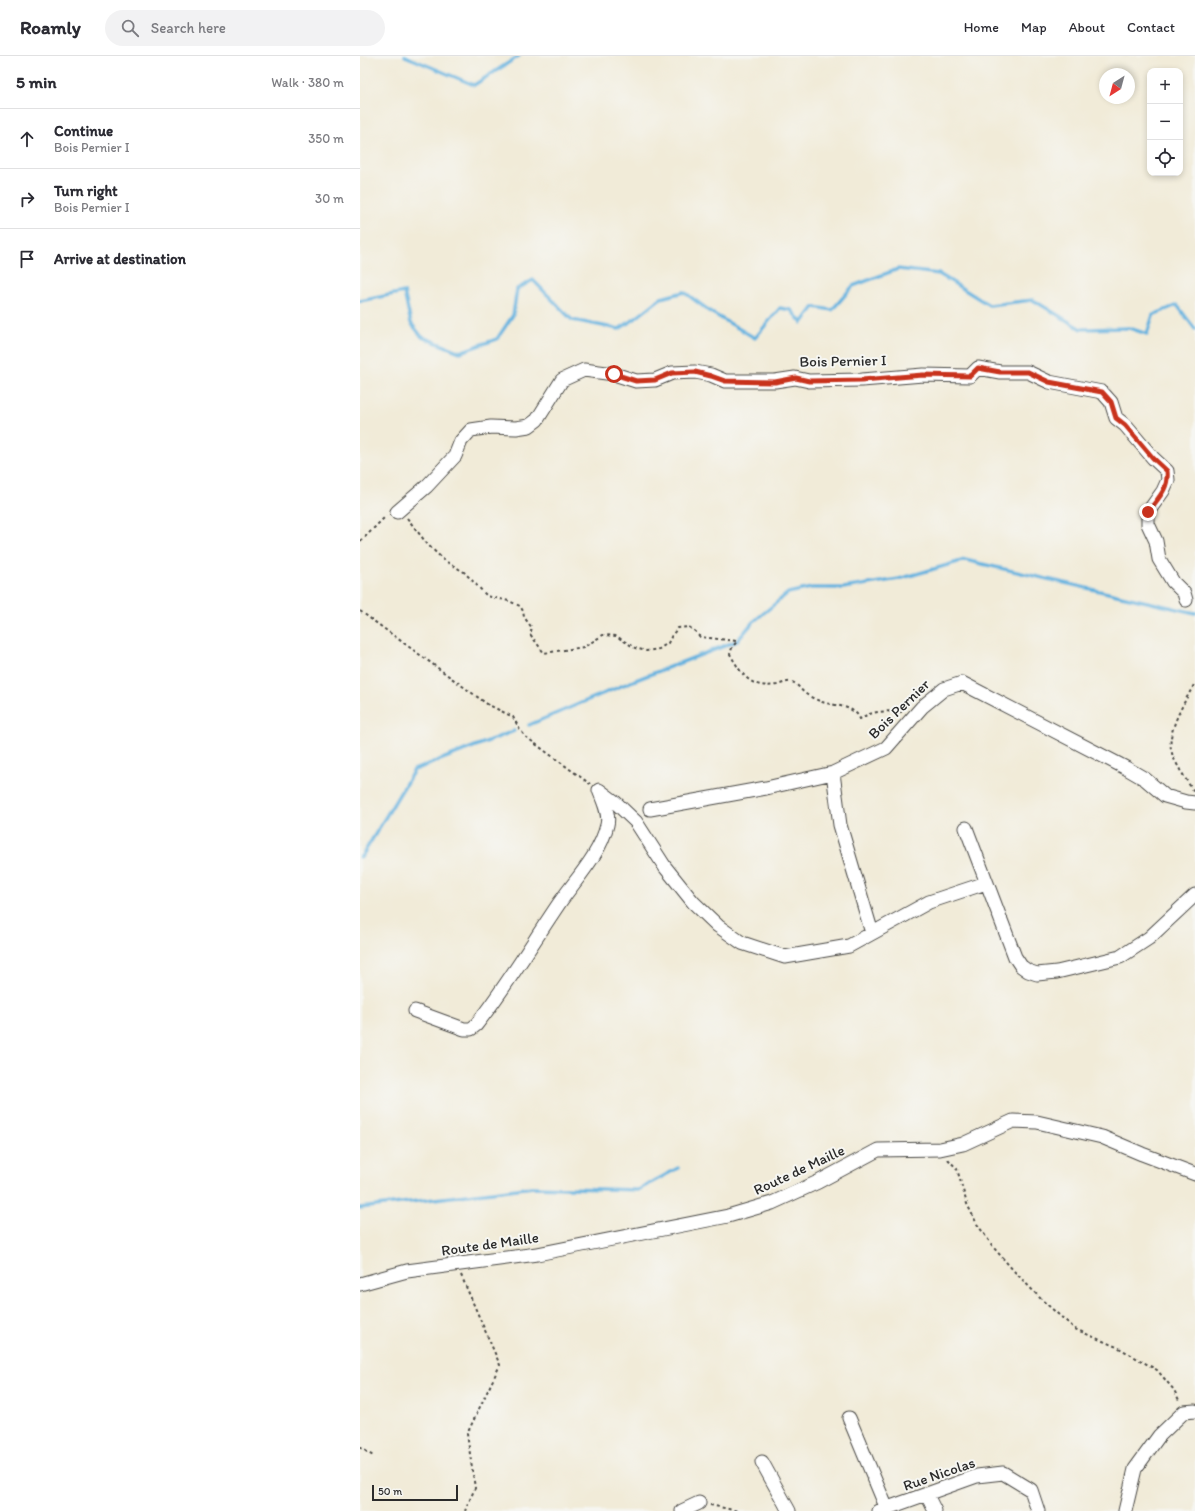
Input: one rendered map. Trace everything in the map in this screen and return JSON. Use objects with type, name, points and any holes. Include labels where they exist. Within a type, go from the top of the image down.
[{"type":"street","name":"Bois Pernier I","points":[[397,512],[427,486],[455,456],[462,441],[471,430],[491,427],[516,428],[529,426],[537,420],[562,380],[584,370],[614,374],[636,381],[655,380],[672,373],[687,373],[711,376],[725,381],[775,382],[796,378],[809,381],[862,380],[923,375],[970,376],[978,368],[1000,372],[1028,372],[1049,382],[1102,392],[1111,402],[1116,418],[1125,425],[1153,458],[1167,471],[1168,480],[1163,491],[1148,512],[1148,524],[1156,541],[1159,558],[1173,582],[1184,593],[1186,600]]},
{"type":"street","name":"Bois Pernier","points":[[650,809],[766,788],[833,773],[886,748],[922,707],[944,689],[962,683],[1126,768],[1145,779],[1165,796],[1186,802],[1195,802]]},
{"type":"street","points":[[833,773],[840,825],[872,933]]},
{"type":"street","points":[[415,1011],[464,1029],[471,1029],[476,1025],[508,983],[558,904],[589,863],[603,837],[608,820],[599,790]]},
{"type":"street","points":[[599,790],[615,802],[636,822],[665,867],[693,902],[718,926],[742,943],[785,957],[849,946],[929,902],[986,883]]},
{"type":"street","points":[[608,820],[619,818],[636,822]]},
{"type":"street","points":[[966,828],[1015,957],[1021,966],[1028,971],[1037,974],[1057,972],[1120,957],[1149,938],[1195,896]]},
{"type":"street","name":"Route de Maille","points":[[360,1284],[407,1271],[537,1254],[728,1216],[772,1203],[818,1182],[878,1150],[940,1149],[963,1144],[1013,1121],[1036,1122],[1102,1137],[1195,1174]]},
{"type":"street","points":[[1125,1511],[1134,1469],[1159,1436],[1190,1412]]},
{"type":"street","points":[[849,1418],[883,1510]]},
{"type":"street","points":[[762,1462],[789,1511]]},
{"type":"street","name":"Rue Nicolas","points":[[883,1510],[977,1476],[1004,1473],[1031,1490],[1038,1511]]},
{"type":"street","points":[[927,1494],[935,1511]]},
{"type":"street","points":[[682,1511],[699,1503]]},
{"type":"path","points":[[360,541],[384,517],[397,512],[408,519],[428,545],[445,561],[464,572],[487,596],[509,601],[520,606],[524,617],[532,628],[530,634],[544,653],[584,647],[603,635],[616,636],[635,648],[646,651],[659,649],[668,644],[672,635],[678,628],[689,627],[700,637],[737,640],[730,654],[734,663],[745,677],[757,685],[778,685],[788,681],[795,683],[806,694],[823,702],[849,709],[858,714],[860,719],[864,716],[887,710],[907,713],[919,711]]},
{"type":"path","points":[[360,611],[487,704],[513,717],[520,730],[526,737],[599,790]]},
{"type":"path","points":[[1195,683],[1179,712],[1170,743],[1172,753],[1188,784],[1195,792]]},
{"type":"path","points":[[940,1149],[957,1169],[967,1204],[977,1224],[994,1248],[1013,1270],[1042,1300],[1075,1329],[1119,1348],[1157,1370],[1190,1412]]},
{"type":"path","points":[[457,1265],[500,1365],[467,1434],[475,1488],[465,1511]]},
{"type":"path","points":[[360,1447],[373,1456]]},
{"type":"path","points":[[699,1503],[738,1511]]},
{"type":"waterway","points":[[405,56],[474,85],[519,56]]},
{"type":"waterway","points":[[360,301],[404,292],[411,323],[422,337],[460,352],[497,339],[513,315],[517,289],[533,280],[572,320],[619,329],[636,318],[661,298],[684,292],[712,313],[755,338],[780,308],[791,310],[802,323],[814,307],[832,310],[853,286],[898,269],[939,274],[989,305],[1033,300],[1081,329],[1129,328],[1147,334],[1153,315],[1177,305],[1195,329]]},
{"type":"waterway","points":[[529,725],[633,681],[737,641],[753,622],[788,593],[811,588],[843,588],[899,579],[965,560],[1195,613]]},
{"type":"waterway","points":[[360,857],[414,770],[514,731]]},
{"type":"waterway","points":[[360,1208],[533,1187],[638,1190],[678,1168]]},
{"type":"route","points":[[614,374],[636,381],[646,381],[655,380],[672,373],[695,372],[725,381],[775,382],[796,378],[809,381],[862,380],[923,375],[970,376],[978,368],[1000,372],[1028,372],[1049,382],[1102,392],[1111,402],[1116,418],[1125,425],[1153,458],[1167,471],[1168,480],[1163,491],[1148,512]]}]
